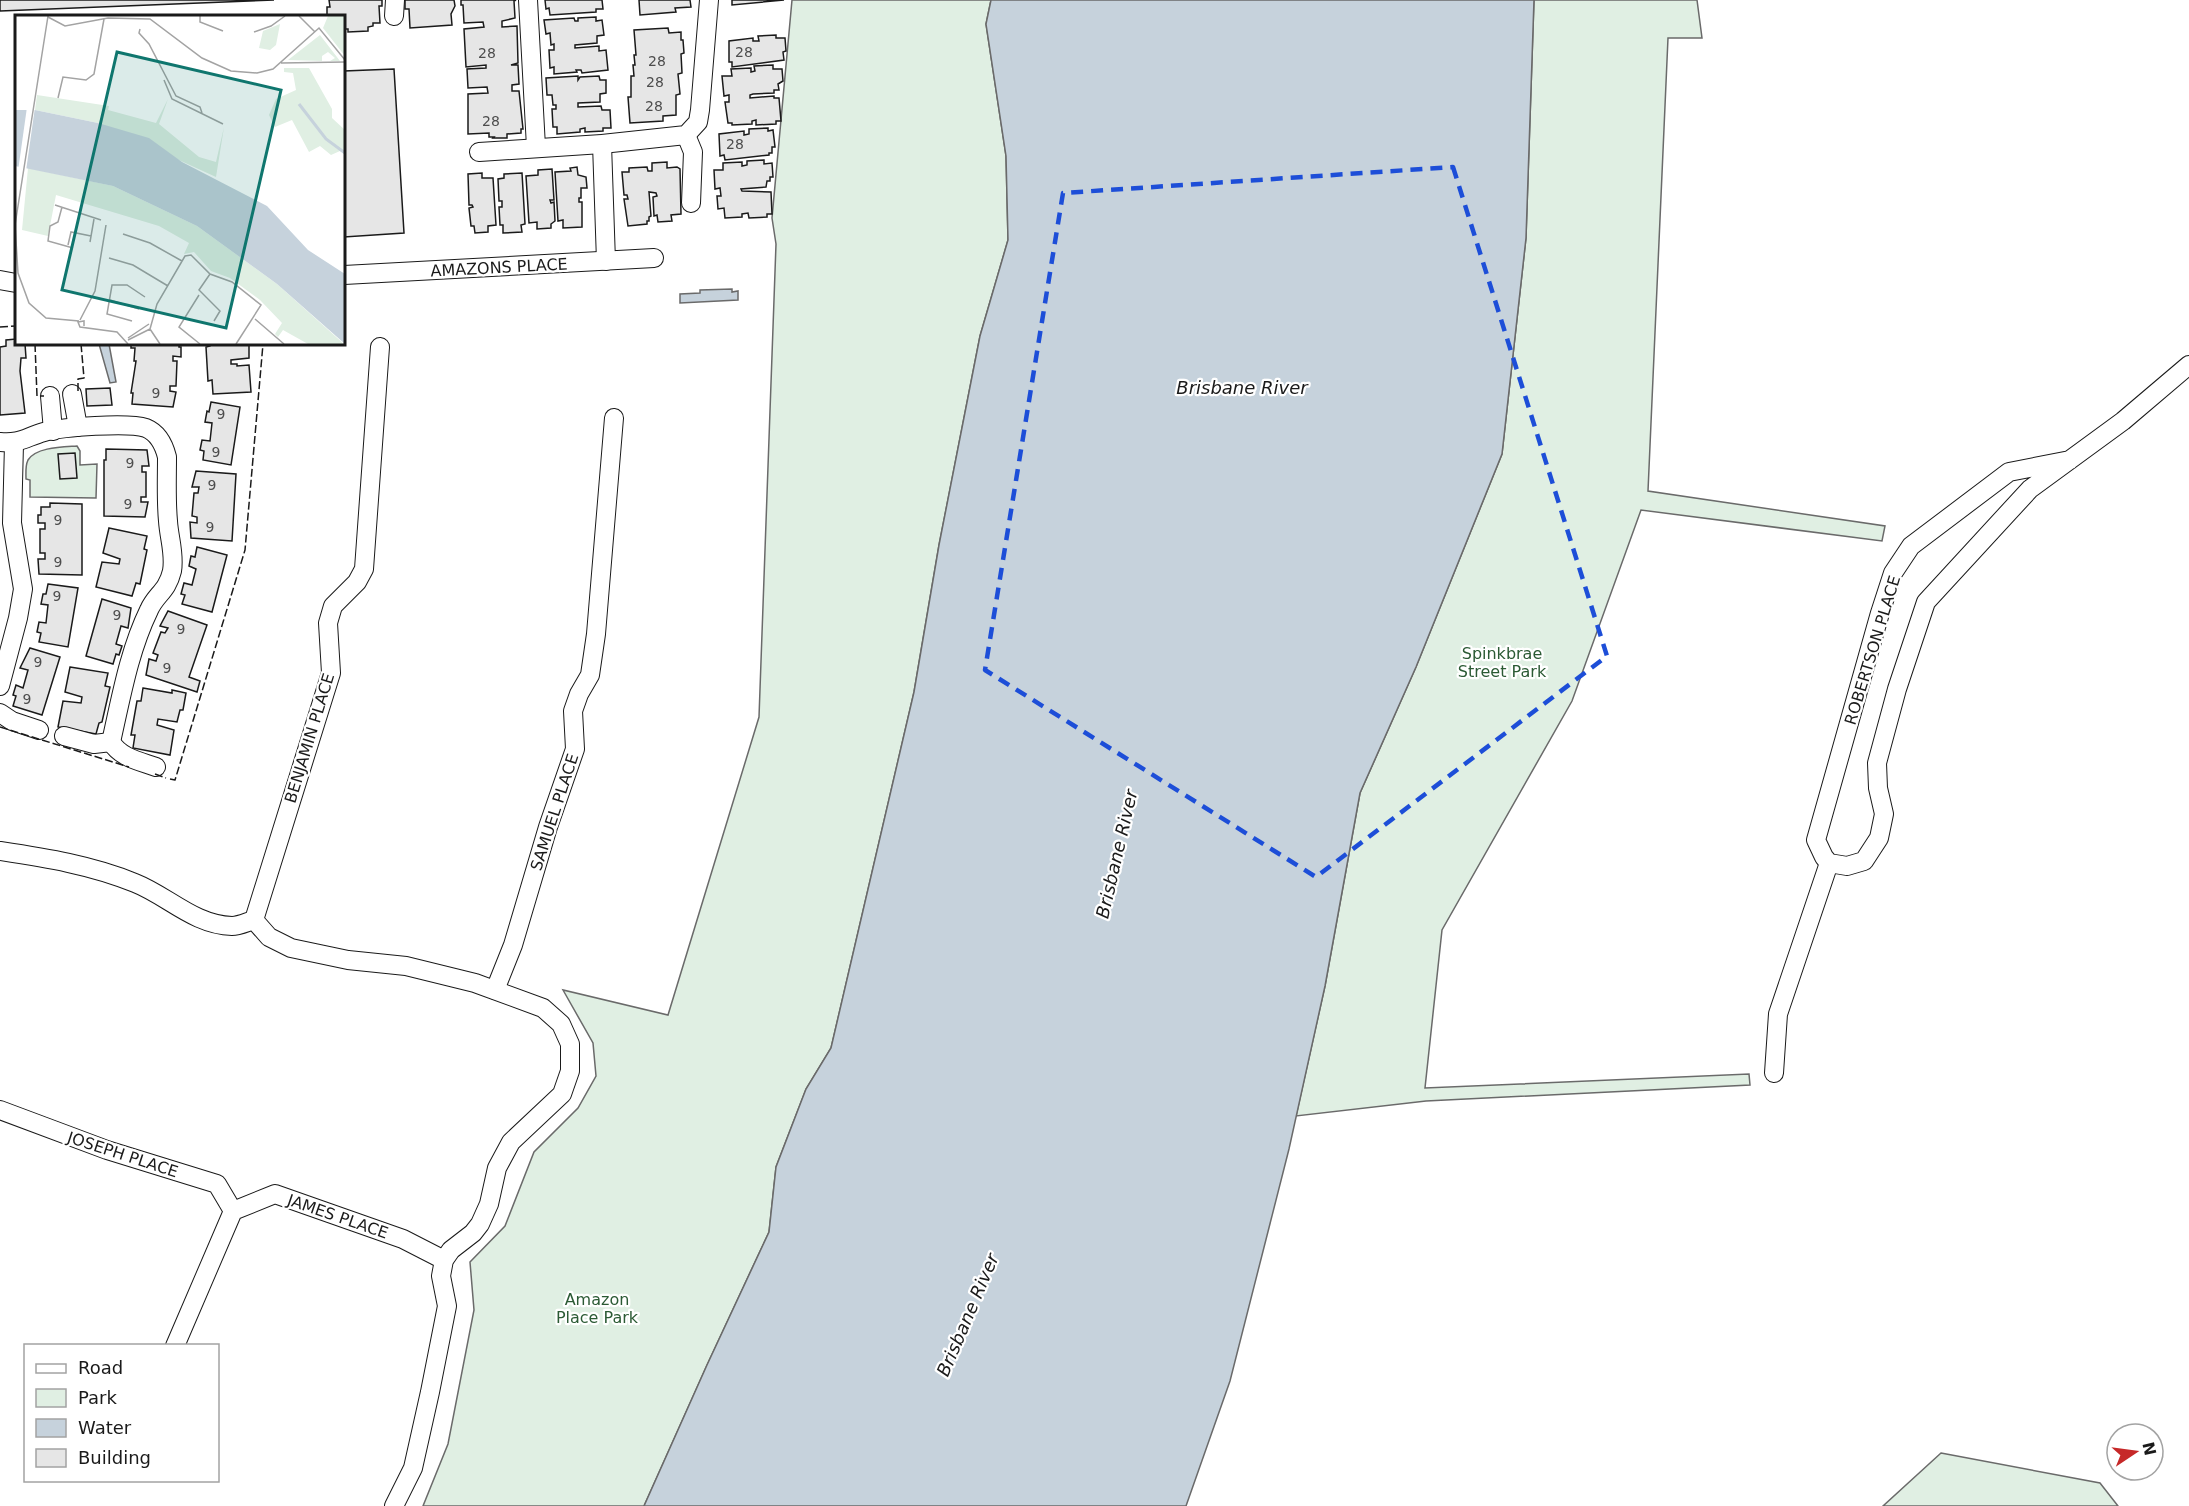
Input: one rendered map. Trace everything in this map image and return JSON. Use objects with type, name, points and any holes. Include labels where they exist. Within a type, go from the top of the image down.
[{"type":"street","points":[[528,0],[536,147]]},
{"type":"street","points":[[479,152],[602,144],[686,135],[698,122],[709,0]]},
{"type":"street","points":[[686,135],[693,152],[691,203]]},
{"type":"street","points":[[602,144],[606,261]]},
{"type":"street","name":"AMAZONS PLACE","points":[[345,275],[654,258]]},
{"type":"street","points":[[0,280],[15,283]]},
{"type":"street","name":"BENJAMIN PLACE","points":[[254,920],[331,673],[328,623],[333,606],[357,582],[364,569],[380,347]]},
{"type":"street","name":"ROBERTSON PLACE","points":[[2070,460],[2009,472],[1911,546],[1893,573],[1816,840],[1829,863],[1847,866],[1864,861],[1879,838],[1884,814],[1878,788],[1877,763],[1894,699],[1926,602],[2030,489],[2070,460],[2122,421],[2189,365]]},
{"type":"street","points":[[72,394],[78,427]]},
{"type":"street","points":[[50,396],[53,431]]},
{"type":"street","name":"SAMUEL PLACE","points":[[495,990],[513,945],[548,827],[575,749],[573,711],[579,694],[590,675],[596,634],[614,418]]},
{"type":"street","points":[[0,686],[18,618],[23,589],[12,523],[7,443],[78,427],[145,428],[159,438],[167,457],[168,520],[174,557],[172,572],[166,588],[150,608],[138,636],[123,687],[111,742],[117,751],[124,755],[156,766]]},
{"type":"street","points":[[0,713],[12,722],[39,730]]},
{"type":"street","points":[[64,736],[94,744],[111,742]]},
{"type":"street","points":[[0,851],[74,863],[136,883],[175,904],[193,917],[232,926],[254,920],[269,937],[291,948],[348,960],[406,966],[495,990],[543,1008],[561,1024],[570,1044],[570,1071],[562,1094],[511,1142],[497,1168],[489,1204],[480,1224],[473,1233],[451,1250],[444,1260],[441,1276],[447,1306],[430,1392],[413,1468],[394,1506]]},
{"type":"street","points":[[1774,1073],[1778,1014],[1829,863]]},
{"type":"street","name":"JOSEPH PLACE","points":[[0,1110],[107,1150],[217,1184],[233,1211]]},
{"type":"street","name":"JAMES PLACE","points":[[233,1211],[275,1194],[403,1239],[444,1260]]},
{"type":"street","points":[[176,1344],[233,1211]]},
{"type":"highlighted area","points":[[1453,167],[1607,656],[1316,877],[985,670],[1063,193]]},
{"type":"green space","name":"Amazon Place Park","points":[[792,0],[991,0],[986,24],[1006,156],[1008,240],[980,336],[939,545],[914,692],[831,1048],[806,1089],[776,1167],[769,1232],[644,1506],[423,1506],[448,1444],[474,1310],[470,1262],[505,1226],[534,1152],[578,1108],[596,1076],[593,1043],[563,990],[668,1015],[759,717],[776,244],[772,218]]},
{"type":"green space","name":"Spinkbrae Street Park","points":[[1534,0],[1697,0],[1702,38],[1668,38],[1648,491],[1885,526],[1882,541],[1641,510],[1572,701],[1442,930],[1425,1088],[1749,1074],[1750,1085],[1426,1101],[1296,1116],[1325,986],[1360,793],[1416,667],[1502,454],[1526,238]]},
{"type":"green space","points":[[77,446],[80,451],[80,465],[97,464],[96,498],[30,497],[30,480],[26,479],[28,460],[37,452]]},
{"type":"green space","points":[[1941,1453],[2100,1483],[2118,1506],[1883,1506]]},
{"type":"water","name":"Brisbane River","points":[[991,0],[1534,0],[1526,238],[1502,454],[1416,667],[1360,793],[1325,986],[1289,1149],[1230,1381],[1186,1506],[644,1506],[769,1232],[776,1167],[806,1089],[831,1048],[914,692],[939,545],[980,336],[1008,240],[1006,156],[986,24]]},
{"type":"water","points":[[732,289],[732,292],[738,291],[738,300],[680,303],[680,294],[700,293],[700,290]]},
{"type":"water","points":[[99,345],[109,345],[116,382],[110,383]]},
{"type":"building","points":[[0,0],[274,0],[0,11]]},
{"type":"building","points":[[329,0],[382,0],[382,6],[379,6],[380,23],[373,23],[373,26],[368,27],[368,31],[348,32],[348,29],[345,29],[345,15],[327,15],[327,7],[330,7]]},
{"type":"building","points":[[405,0],[454,0],[455,6],[451,14],[452,25],[410,28],[409,9],[405,9]]},
{"type":"building","points":[[461,0],[516,0],[514,1],[515,18],[502,21],[502,27],[517,26],[518,63],[511,65],[518,65],[519,84],[512,85],[512,91],[519,91],[523,129],[521,133],[507,134],[507,138],[489,137],[489,133],[468,134],[468,94],[488,93],[487,87],[468,88],[467,69],[486,68],[486,65],[466,67],[464,29],[484,27],[483,22],[464,23]]},
{"type":"building","points":[[545,0],[602,0],[603,9],[596,9],[596,12],[550,15],[549,8],[546,9]]},
{"type":"building","points":[[639,0],[690,0],[691,7],[675,8],[676,12],[640,15]]},
{"type":"building","points":[[732,0],[784,0],[732,5]]},
{"type":"building","points":[[596,17],[596,21],[602,20],[604,35],[597,36],[597,43],[575,45],[575,48],[599,46],[599,51],[606,50],[608,70],[582,73],[581,70],[576,70],[577,72],[554,74],[554,67],[550,68],[549,50],[554,50],[554,44],[551,45],[550,33],[546,34],[544,20],[574,18],[578,21],[578,18]]},
{"type":"building","points":[[668,28],[669,33],[681,32],[681,40],[683,40],[684,53],[681,54],[682,73],[678,74],[680,94],[676,95],[676,115],[663,116],[663,121],[630,123],[628,97],[631,97],[631,76],[634,76],[633,65],[635,65],[634,55],[636,55],[634,30]]},
{"type":"building","points":[[776,35],[776,38],[785,38],[784,60],[732,67],[732,62],[729,62],[729,41],[753,38],[753,41],[759,41],[758,36]]},
{"type":"building","points":[[773,65],[773,69],[782,69],[783,81],[778,84],[779,90],[774,90],[774,93],[753,94],[750,98],[774,96],[774,98],[779,98],[781,121],[776,121],[776,124],[756,125],[756,120],[752,121],[752,124],[732,125],[728,123],[725,102],[729,102],[729,95],[724,96],[722,76],[732,76],[731,69],[751,68],[751,72],[755,71],[754,66]]},
{"type":"building","points":[[394,69],[404,233],[345,237],[345,71]]},
{"type":"building","points":[[578,76],[578,80],[580,77],[599,76],[600,80],[606,80],[606,93],[600,94],[600,102],[578,103],[578,107],[601,106],[602,110],[610,110],[611,128],[585,132],[585,128],[580,129],[580,132],[557,134],[557,127],[553,127],[552,109],[556,109],[556,105],[553,105],[552,95],[547,95],[546,78]]},
{"type":"building","points":[[768,128],[768,131],[773,130],[775,147],[772,147],[772,153],[769,155],[725,160],[724,155],[720,156],[719,134],[744,131],[744,135],[749,134],[749,129]]},
{"type":"building","points":[[764,160],[764,164],[772,163],[773,177],[767,181],[766,187],[741,189],[742,191],[771,192],[772,214],[767,214],[767,217],[749,218],[748,213],[742,214],[742,217],[725,218],[724,208],[718,209],[717,196],[721,196],[720,188],[715,189],[714,170],[723,170],[723,163],[742,162],[742,166],[747,165],[747,161]]},
{"type":"building","points":[[667,162],[667,168],[680,169],[681,214],[671,215],[672,221],[658,222],[657,215],[654,216],[653,197],[657,196],[656,193],[649,192],[651,216],[649,221],[647,224],[628,226],[624,199],[628,199],[627,195],[624,195],[622,172],[629,172],[629,168],[647,167],[648,171],[652,171],[652,163]]},
{"type":"building","points":[[577,167],[578,175],[586,177],[587,188],[581,188],[581,198],[579,198],[579,202],[582,202],[582,227],[563,228],[563,220],[558,221],[555,172],[571,171],[570,168]]},
{"type":"building","points":[[552,169],[554,200],[550,200],[551,203],[554,202],[555,221],[551,224],[551,228],[537,229],[537,222],[529,223],[526,176],[538,175],[538,170]]},
{"type":"building","points":[[482,173],[482,178],[493,178],[496,225],[488,226],[488,232],[475,233],[474,226],[471,226],[469,208],[473,207],[469,205],[468,174]]},
{"type":"building","points":[[522,173],[525,224],[521,225],[522,232],[503,233],[503,225],[500,225],[499,207],[502,207],[502,201],[499,201],[498,179],[504,178],[504,174]]},
{"type":"building","points":[[15,339],[15,345],[25,345],[26,358],[21,358],[20,371],[25,413],[0,415],[0,347],[6,346],[6,340]]},
{"type":"building","points":[[131,345],[179,345],[181,347],[181,357],[173,356],[173,361],[177,361],[176,386],[170,386],[170,391],[176,392],[173,407],[132,404],[133,393],[131,393],[136,361],[134,361],[135,348],[131,348]]},
{"type":"building","points":[[249,345],[249,358],[231,360],[231,364],[249,365],[251,392],[213,394],[212,380],[208,381],[206,347]]},
{"type":"building","points":[[110,388],[112,405],[87,406],[86,389]]},
{"type":"building","points":[[211,402],[240,407],[231,465],[203,460],[204,451],[200,450],[202,440],[210,441],[212,423],[205,422]]},
{"type":"building","points":[[106,449],[147,450],[149,466],[142,466],[142,472],[146,472],[146,497],[141,497],[141,502],[148,502],[145,517],[104,516]]},
{"type":"building","points":[[75,453],[77,478],[60,479],[58,454]]},
{"type":"building","points":[[196,471],[236,474],[232,541],[191,538],[190,522],[197,523],[197,517],[192,516],[194,493],[198,493],[199,487],[192,487]]},
{"type":"building","points":[[50,503],[82,504],[82,575],[39,574],[38,559],[45,559],[45,553],[40,553],[40,529],[45,529],[45,523],[38,523],[38,515],[41,515],[41,507],[50,507]]},
{"type":"building","points":[[109,528],[147,536],[144,549],[147,550],[140,584],[136,583],[132,596],[96,587],[102,562],[119,564],[120,559],[103,553]]},
{"type":"building","points":[[197,547],[227,555],[212,612],[182,604],[185,595],[181,594],[184,583],[192,585],[196,569],[189,566],[191,556],[195,557]]},
{"type":"building","points":[[48,584],[78,588],[68,647],[39,642],[41,633],[37,632],[39,622],[46,623],[48,605],[41,604]]},
{"type":"building","points":[[102,599],[131,608],[128,628],[121,626],[116,644],[122,646],[113,664],[86,656]]},
{"type":"building","points":[[168,611],[207,625],[189,677],[200,681],[197,692],[146,675],[149,659],[156,661],[158,655],[153,653],[161,632],[165,633],[168,628],[160,626]]},
{"type":"building","points":[[30,648],[60,657],[42,715],[13,706],[16,685],[23,688],[28,670],[20,668]]},
{"type":"building","points":[[70,667],[108,673],[105,686],[110,687],[102,722],[99,723],[96,734],[58,727],[63,701],[81,703],[82,697],[65,692]]},
{"type":"building","points":[[143,688],[186,693],[183,710],[180,710],[177,722],[158,719],[157,725],[174,730],[170,755],[133,748],[135,735],[131,735],[137,701],[141,701]]},
{"type":"fence","points":[[0,327],[15,326]]},
{"type":"fence","points":[[35,345],[37,396],[44,396]]},
{"type":"fence","points":[[78,391],[78,379],[84,378],[81,345]]},
{"type":"fence","points":[[170,779],[175,780],[245,550],[263,345]]},
{"type":"fence","points":[[0,727],[129,767]]},
{"type":"fence","points":[[155,774],[166,778]]}]
